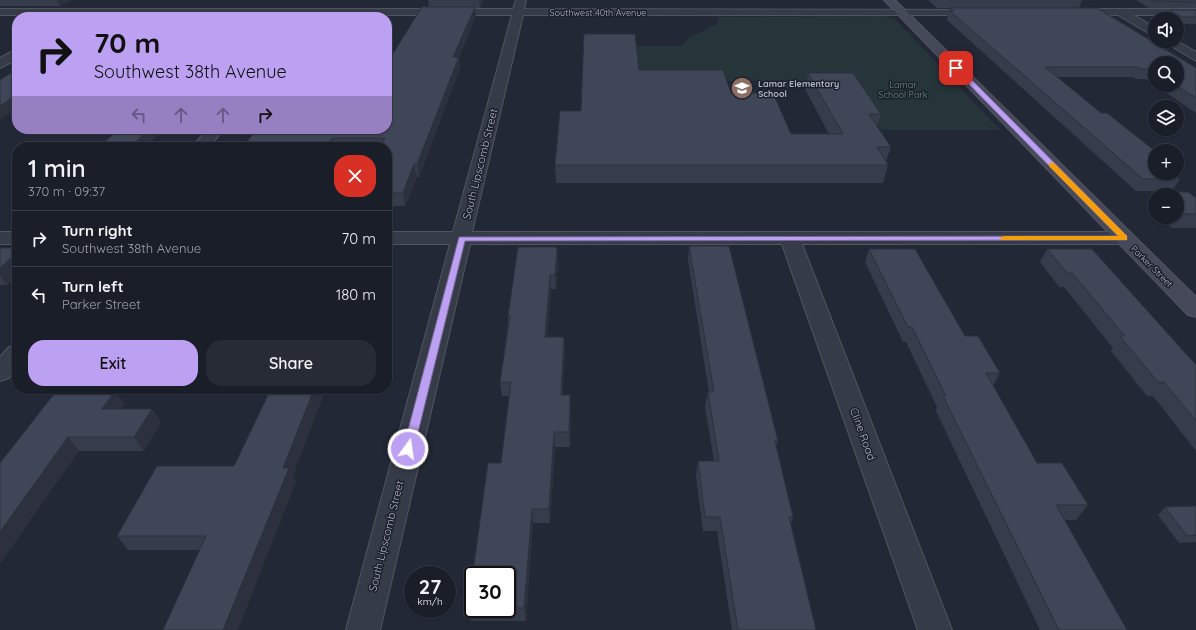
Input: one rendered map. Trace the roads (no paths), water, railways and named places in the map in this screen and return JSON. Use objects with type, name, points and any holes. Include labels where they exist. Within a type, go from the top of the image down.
[{"type":"main road","name":"Parker Street","points":[[889,0],[1196,310]]},
{"type":"street","points":[[86,12],[105,0]]},
{"type":"street","points":[[321,12],[331,0]]},
{"type":"street","points":[[703,0],[707,12]]},
{"type":"street","points":[[1100,0],[1148,29]]},
{"type":"street","name":"Southwest 40th Avenue","points":[[385,12],[519,6],[707,12],[991,12]]},
{"type":"street","name":"South Lipscomb Street","points":[[363,630],[519,6]]},
{"type":"street","name":"Southwest 40th Avenue","points":[[0,12],[12,12]]},
{"type":"street","points":[[1067,12],[1196,12]]},
{"type":"street","points":[[1181,48],[1196,57]]},
{"type":"street","points":[[0,64],[12,56]]},
{"type":"street","points":[[204,142],[212,134]]},
{"type":"street","points":[[0,238],[12,238]]},
{"type":"street","points":[[392,238],[1124,238]]},
{"type":"street","name":"Cline Road","points":[[790,238],[935,630]]},
{"type":"street","points":[[0,372],[12,359]]},
{"type":"place","name":"Lamar Elementary School","points":[[742,88]]},
{"type":"park label","name":"Lamar School Park","points":[[903,90]]}]
